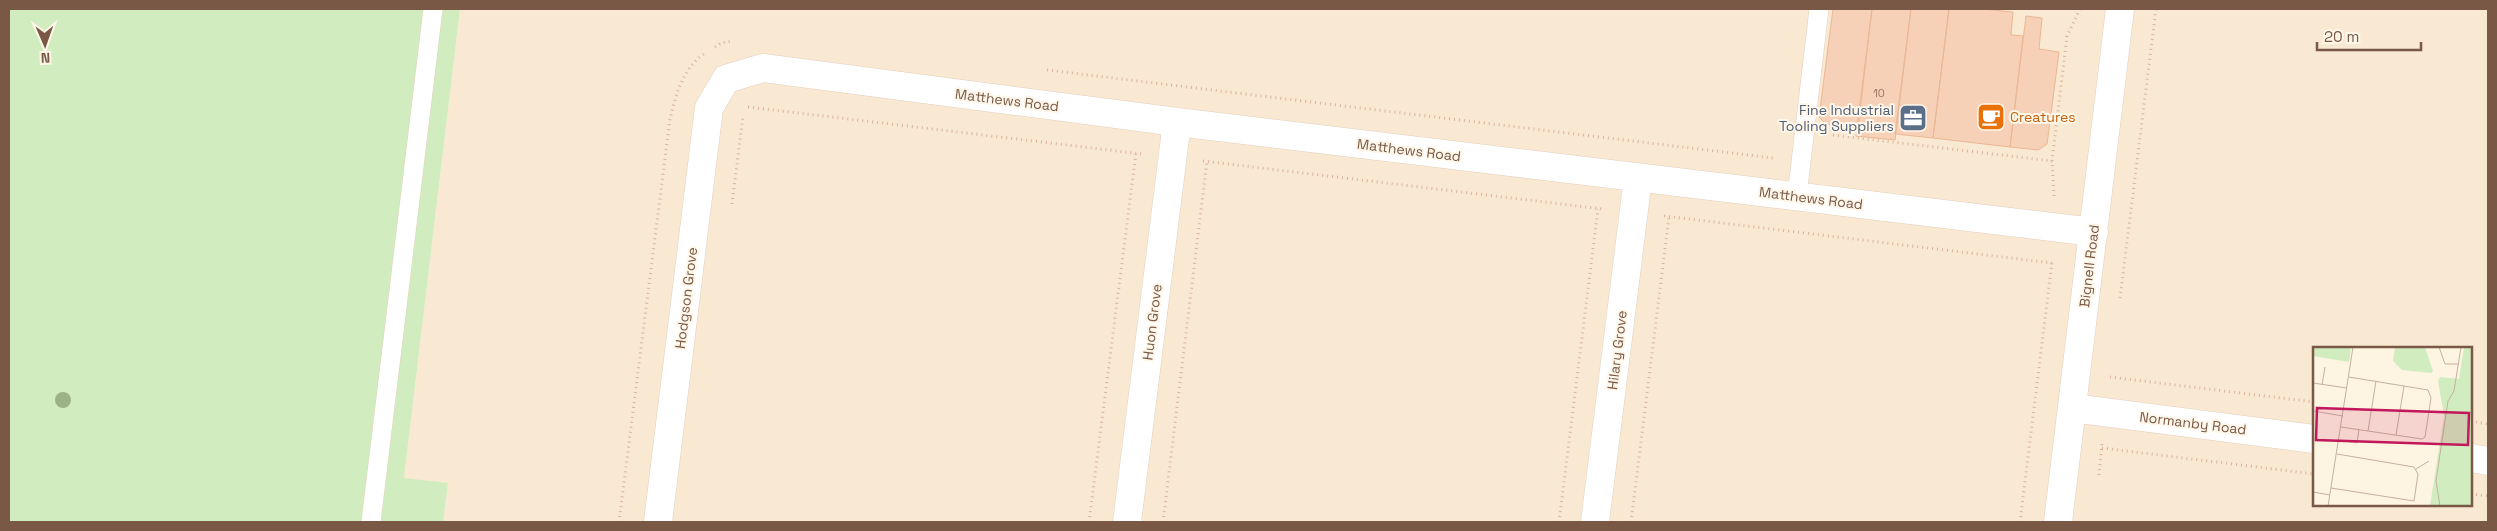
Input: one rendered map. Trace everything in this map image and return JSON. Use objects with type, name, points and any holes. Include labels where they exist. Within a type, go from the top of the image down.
[{"type":"street","name":"Bignell Road","points":[[2058,522],[2120,9]]},
{"type":"street","name":"Matthews Road","points":[[726,79],[763,68],[1177,122],[2094,232]]},
{"type":"street","name":"Hodgson Grove","points":[[658,522],[709,108],[726,79]]},
{"type":"street","name":"Huon Grove","points":[[1127,522],[1177,122]]},
{"type":"street","name":"Hilary Grove","points":[[1596,522],[1638,178]]},
{"type":"street","name":"Normanby Road","points":[[2072,408],[2313,439]]},
{"type":"street","points":[[2472,458],[2488,460]]},
{"type":"lane","points":[[371,522],[433,9]]},
{"type":"lane","points":[[1797,196],[1819,9]]},
{"type":"path","points":[[2020,522],[2056,227],[2052,161],[2067,36],[2080,9]]},
{"type":"path","points":[[2120,299],[2156,9]]},
{"type":"path","points":[[732,205],[744,106],[2052,263]]},
{"type":"path","points":[[1090,522],[1136,153]]},
{"type":"path","points":[[1163,522],[1207,161]]},
{"type":"path","points":[[1559,522],[1598,208]]},
{"type":"path","points":[[1631,522],[1669,217]]},
{"type":"path","points":[[2098,476],[2111,367]]},
{"type":"path","points":[[2110,377],[2313,402]]},
{"type":"path","points":[[2472,421],[2488,424]]},
{"type":"path","points":[[2102,448],[2313,474]]},
{"type":"path","points":[[2472,494],[2488,496]]},
{"type":"shaded area","points":[[460,9],[2488,9],[2488,522],[443,522],[448,483],[404,479]]},
{"type":"green space","points":[[9,9],[460,9],[404,478],[448,483],[443,522],[9,522]]},
{"type":"building","points":[[1833,9],[1872,9],[1858,128],[1826,124],[1819,117]]},
{"type":"building","points":[[1872,9],[1911,9],[1895,140],[1856,136]]},
{"type":"building","points":[[1911,9],[1949,9],[1933,138],[1895,134]]},
{"type":"building","points":[[1949,9],[1983,9],[2013,12],[2011,35],[2023,36],[2010,147],[1933,138]]},
{"type":"building","points":[[2026,16],[2042,18],[2039,49],[2059,52],[2047,144],[2038,150],[2010,147]]},
{"type":"place","name":"Creatures","points":[[1991,117]]},
{"type":"place","name":"Fine Industrial Tooling Suppliers","points":[[1913,118]]}]
